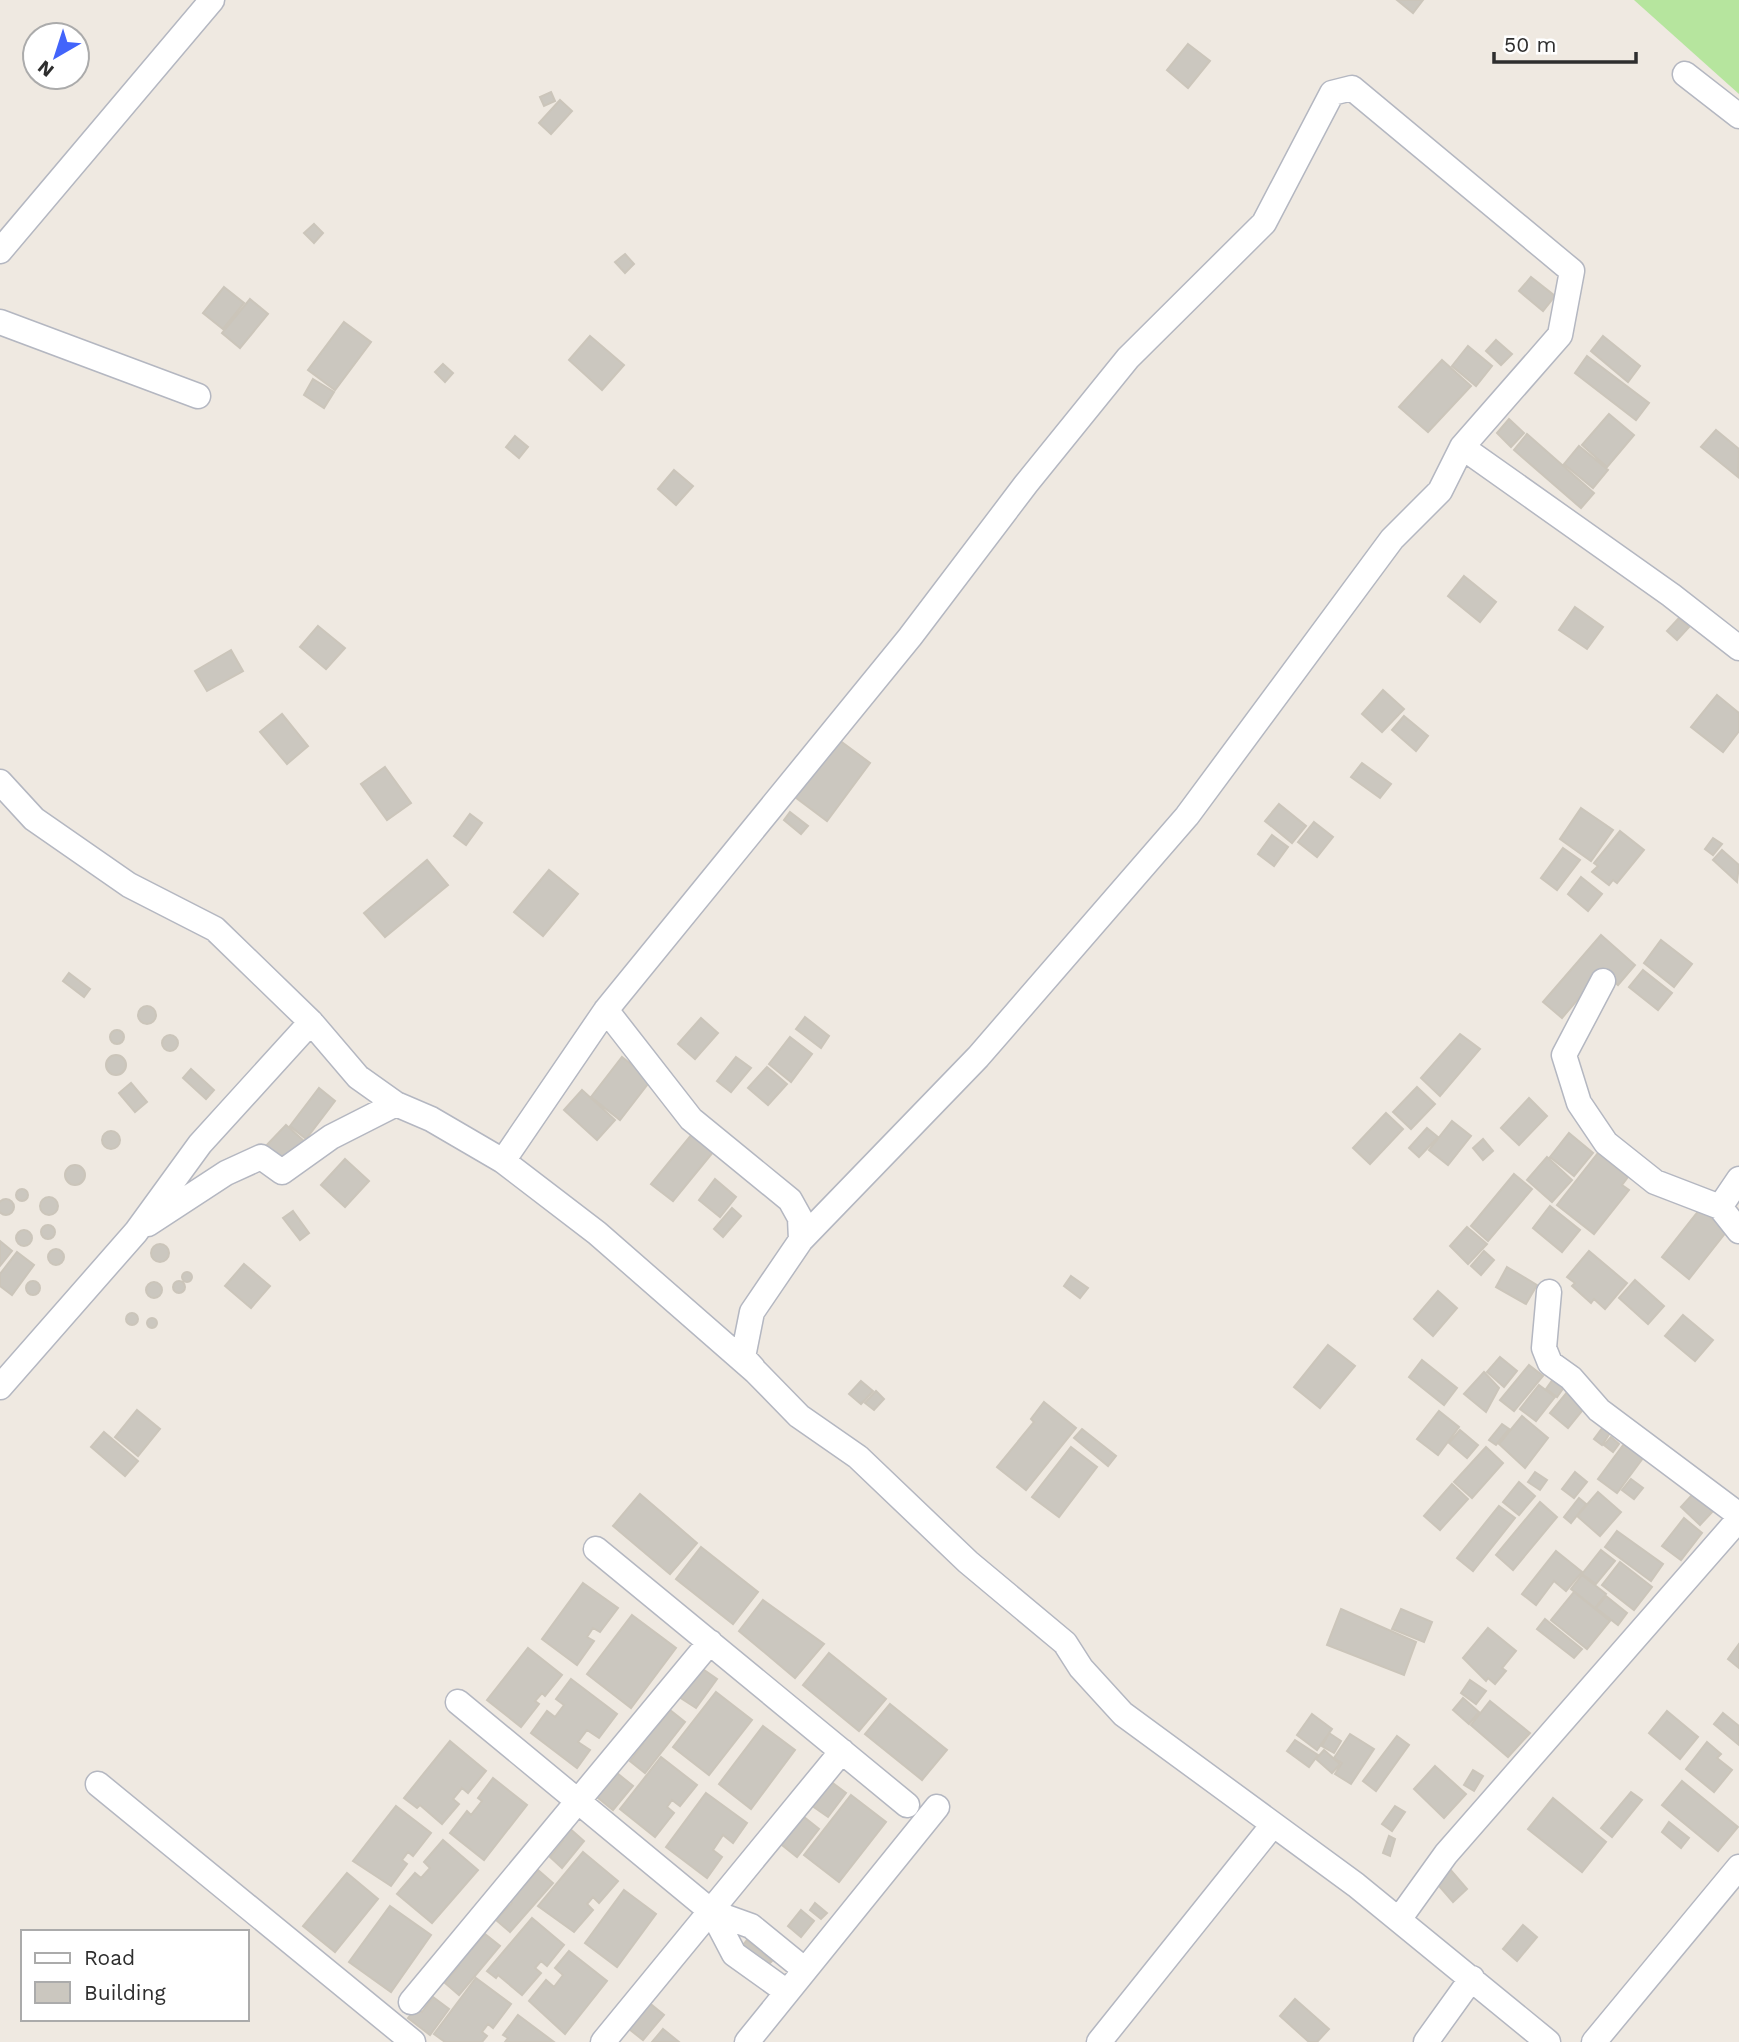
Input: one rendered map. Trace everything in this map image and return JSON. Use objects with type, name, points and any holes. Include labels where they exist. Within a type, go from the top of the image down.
[{"type":"street","points":[[0,251],[212,0]]},
{"type":"street","points":[[1685,74],[1739,116]]},
{"type":"street","points":[[503,1161],[606,1010],[910,637],[1026,484],[1128,358],[1264,223],[1332,93],[1352,88],[1572,271],[1560,335],[1462,447],[1440,491],[1392,539],[1187,816],[978,1057],[801,1240],[752,1312],[743,1357],[799,1416],[858,1457],[968,1562],[1065,1643],[1081,1668],[1123,1714],[1272,1826],[1360,1875],[1399,1918],[1548,2042]]},
{"type":"street","points":[[0,322],[198,396]]},
{"type":"street","points":[[1462,447],[1671,595],[1739,648]]},
{"type":"street","points":[[0,782],[34,819],[129,885],[215,929],[311,1022],[358,1077],[396,1104],[431,1119],[503,1161],[597,1233],[756,1372]]},
{"type":"street","points":[[1603,981],[1564,1055],[1579,1103],[1606,1143],[1655,1182],[1720,1207],[1739,1231]]},
{"type":"street","points":[[606,1010],[691,1119],[790,1200],[800,1218],[801,1240]]},
{"type":"street","points":[[0,1387],[136,1232],[200,1144],[311,1022]]},
{"type":"street","points":[[136,1232],[226,1173],[261,1157],[282,1172],[331,1137],[396,1104]]},
{"type":"street","points":[[1720,1207],[1739,1179]]},
{"type":"street","points":[[1399,1918],[1446,1854],[1739,1517],[1599,1410],[1571,1378],[1550,1363],[1544,1348],[1549,1292]]},
{"type":"street","points":[[596,1549],[908,1805]]},
{"type":"street","points":[[411,2002],[710,1642]]},
{"type":"street","points":[[458,1702],[712,1912],[751,1926],[805,1970]]},
{"type":"street","points":[[603,2042],[842,1751]]},
{"type":"street","points":[[98,1784],[413,2042]]},
{"type":"street","points":[[747,2042],[937,1807]]},
{"type":"street","points":[[1099,2042],[1272,1826]]},
{"type":"street","points":[[1594,2042],[1739,1867]]},
{"type":"street","points":[[712,1912],[734,1954],[787,1992]]},
{"type":"street","points":[[1426,2042],[1472,1978]]},
{"type":"green space","points":[[1634,0],[1739,0],[1739,94]]},
{"type":"building","points":[[1397,0],[1423,0],[1413,13]]},
{"type":"building","points":[[1188,44],[1210,61],[1188,88],[1167,70]]},
{"type":"building","points":[[551,92],[555,101],[544,106],[540,97]]},
{"type":"building","points":[[560,100],[572,111],[551,134],[539,123]]},
{"type":"building","points":[[314,224],[323,233],[314,243],[304,233]]},
{"type":"building","points":[[625,254],[634,264],[625,273],[615,262]]},
{"type":"building","points":[[1531,277],[1555,296],[1543,311],[1519,291]]},
{"type":"building","points":[[224,287],[244,303],[223,329],[203,313]]},
{"type":"building","points":[[250,299],[268,314],[240,348],[222,333]]},
{"type":"building","points":[[344,322],[371,342],[335,390],[308,370]]},
{"type":"building","points":[[590,336],[624,365],[602,390],[569,360]]},
{"type":"building","points":[[1603,336],[1640,366],[1628,382],[1591,351]]},
{"type":"building","points":[[1496,340],[1512,354],[1501,365],[1486,351]]},
{"type":"building","points":[[1468,346],[1492,366],[1476,386],[1452,366]]},
{"type":"building","points":[[1587,356],[1649,403],[1636,420],[1575,373]]},
{"type":"building","points":[[1442,360],[1471,386],[1428,432],[1399,407]]},
{"type":"building","points":[[443,364],[453,373],[445,382],[435,372]]},
{"type":"building","points":[[313,379],[334,392],[324,408],[304,395]]},
{"type":"building","points":[[1609,414],[1634,435],[1607,467],[1582,445]]},
{"type":"building","points":[[1509,419],[1524,433],[1511,447],[1497,433]]},
{"type":"building","points":[[1716,430],[1739,449],[1738,477],[1701,447]]},
{"type":"building","points":[[1527,434],[1594,493],[1581,508],[1514,450]]},
{"type":"building","points":[[515,436],[528,447],[519,458],[506,447]]},
{"type":"building","points":[[1579,446],[1608,470],[1593,488],[1564,464]]},
{"type":"building","points":[[674,470],[693,486],[676,505],[658,489]]},
{"type":"building","points":[[1464,576],[1496,602],[1480,622],[1448,596]]},
{"type":"building","points":[[1575,607],[1603,627],[1587,649],[1559,630]]},
{"type":"building","points":[[1679,618],[1689,627],[1677,640],[1667,631]]},
{"type":"building","points":[[318,626],[345,648],[326,669],[300,647]]},
{"type":"building","points":[[231,650],[243,671],[207,691],[195,671]]},
{"type":"building","points":[[1383,690],[1404,709],[1382,732],[1362,714]]},
{"type":"building","points":[[1717,695],[1739,713],[1739,731],[1723,752],[1691,727]]},
{"type":"building","points":[[282,714],[308,746],[287,764],[260,732]]},
{"type":"building","points":[[1404,716],[1428,736],[1416,751],[1392,730]]},
{"type":"building","points":[[839,740],[870,763],[827,821],[795,797]]},
{"type":"building","points":[[1362,763],[1391,784],[1380,798],[1351,777]]},
{"type":"building","points":[[385,767],[411,803],[387,820],[361,784]]},
{"type":"building","points":[[1279,804],[1306,826],[1292,843],[1265,821]]},
{"type":"building","points":[[1581,808],[1613,830],[1591,861],[1560,839]]},
{"type":"building","points":[[790,812],[808,826],[801,834],[784,820]]},
{"type":"building","points":[[470,814],[482,823],[466,845],[454,836]]},
{"type":"building","points":[[1314,822],[1333,837],[1317,857],[1298,842]]},
{"type":"building","points":[[1620,831],[1644,850],[1617,883],[1613,880],[1609,885],[1592,872],[1598,866],[1594,863]]},
{"type":"building","points":[[1272,835],[1288,847],[1274,866],[1258,854]]},
{"type":"building","points":[[1713,838],[1722,844],[1713,855],[1705,849]]},
{"type":"building","points":[[1563,848],[1580,860],[1557,890],[1541,878]]},
{"type":"building","points":[[1722,850],[1739,865],[1737,882],[1713,860]]},
{"type":"building","points":[[427,860],[448,885],[385,937],[364,913]]},
{"type":"building","points":[[549,870],[578,894],[543,936],[514,912]]},
{"type":"building","points":[[1581,877],[1602,894],[1588,911],[1568,894]]},
{"type":"building","points":[[1601,935],[1635,965],[1618,985],[1602,971],[1562,1018],[1543,1002]]},
{"type":"building","points":[[1661,940],[1692,964],[1674,987],[1644,963]]},
{"type":"building","points":[[1643,970],[1672,993],[1658,1010],[1629,987]]},
{"type":"building","points":[[69,973],[90,989],[84,997],[63,981]]},
{"type":"building","points":[[147,1006],[153,1009],[156,1015],[153,1021],[147,1024],[141,1021],[138,1015],[141,1009]]},
{"type":"building","points":[[805,1017],[829,1036],[821,1048],[796,1029]]},
{"type":"building","points":[[701,1018],[718,1033],[695,1059],[678,1044]]},
{"type":"building","points":[[117,1030],[122,1032],[122,1042],[117,1044],[112,1042],[110,1037],[112,1032]]},
{"type":"building","points":[[1460,1034],[1480,1049],[1440,1096],[1421,1078]]},
{"type":"building","points":[[167,1035],[173,1035],[178,1043],[176,1049],[167,1051],[162,1046],[162,1040]]},
{"type":"building","points":[[790,1037],[812,1054],[791,1082],[769,1064]]},
{"type":"building","points":[[116,1055],[123,1058],[126,1065],[123,1072],[116,1075],[109,1072],[106,1065],[109,1058]]},
{"type":"building","points":[[622,1057],[651,1080],[620,1120],[591,1097]]},
{"type":"building","points":[[736,1057],[751,1068],[731,1092],[717,1081]]},
{"type":"building","points":[[767,1067],[787,1084],[768,1105],[748,1088]]},
{"type":"building","points":[[191,1069],[214,1090],[206,1099],[183,1078]]},
{"type":"building","points":[[131,1083],[147,1102],[135,1112],[119,1093]]},
{"type":"building","points":[[1417,1087],[1435,1104],[1411,1129],[1393,1112]]},
{"type":"building","points":[[319,1088],[335,1101],[306,1139],[290,1126]]},
{"type":"building","points":[[582,1090],[615,1120],[597,1140],[564,1110]]},
{"type":"building","points":[[1529,1098],[1547,1116],[1519,1145],[1501,1128]]},
{"type":"building","points":[[1386,1113],[1403,1129],[1370,1164],[1353,1148]]},
{"type":"building","points":[[1452,1121],[1471,1136],[1448,1165],[1429,1150]]},
{"type":"building","points":[[286,1125],[304,1141],[281,1166],[263,1149]]},
{"type":"building","points":[[697,1128],[718,1146],[673,1201],[651,1184]]},
{"type":"building","points":[[1427,1128],[1438,1137],[1419,1157],[1409,1148]]},
{"type":"building","points":[[111,1131],[117,1134],[120,1140],[117,1146],[111,1149],[105,1146],[102,1140],[105,1134]]},
{"type":"building","points":[[1569,1133],[1593,1153],[1574,1176],[1550,1157]]},
{"type":"building","points":[[1483,1139],[1493,1151],[1483,1160],[1473,1148]]},
{"type":"building","points":[[1598,1153],[1628,1177],[1622,1185],[1629,1190],[1594,1234],[1557,1205]]},
{"type":"building","points":[[1547,1157],[1572,1180],[1552,1202],[1527,1180]]},
{"type":"building","points":[[345,1159],[369,1181],[345,1207],[321,1185]]},
{"type":"building","points":[[75,1165],[82,1168],[85,1175],[82,1182],[75,1185],[68,1182],[65,1175],[68,1168]]},
{"type":"building","points":[[1514,1174],[1532,1189],[1488,1241],[1471,1226]]},
{"type":"building","points":[[715,1179],[736,1197],[720,1217],[699,1200]]},
{"type":"building","points":[[17,1190],[27,1190],[27,1200],[17,1200]]},
{"type":"building","points":[[49,1197],[55,1200],[58,1206],[55,1212],[49,1215],[43,1212],[40,1206],[43,1200]]},
{"type":"building","points":[[6,1199],[13,1204],[12,1213],[0,1213],[0,1201]]},
{"type":"building","points":[[1550,1206],[1580,1230],[1562,1252],[1533,1228]]},
{"type":"building","points":[[732,1208],[741,1216],[723,1237],[714,1229]]},
{"type":"building","points":[[1700,1209],[1727,1231],[1689,1279],[1662,1257]]},
{"type":"building","points":[[293,1211],[309,1233],[300,1240],[283,1218]]},
{"type":"building","points":[[45,1225],[51,1225],[55,1232],[51,1239],[45,1239],[41,1235],[41,1229]]},
{"type":"building","points":[[1467,1227],[1487,1244],[1468,1264],[1450,1246]]},
{"type":"building","points":[[24,1230],[30,1232],[30,1244],[24,1246],[18,1244],[16,1238],[18,1232]]},
{"type":"building","points":[[0,1241],[12,1251],[0,1266]]},
{"type":"building","points":[[160,1244],[166,1247],[169,1253],[166,1259],[160,1262],[154,1259],[151,1253],[154,1247]]},
{"type":"building","points":[[56,1249],[64,1257],[56,1265],[48,1257]]},
{"type":"building","points":[[1484,1251],[1494,1260],[1481,1275],[1471,1266]]},
{"type":"building","points":[[1589,1251],[1627,1283],[1605,1309],[1594,1299],[1591,1303],[1572,1286],[1575,1283],[1567,1277]]},
{"type":"building","points":[[17,1252],[34,1265],[12,1295],[0,1286],[0,1274]]},
{"type":"building","points":[[244,1264],[270,1286],[251,1308],[225,1286]]},
{"type":"building","points":[[1507,1267],[1537,1285],[1526,1304],[1496,1287]]},
{"type":"building","points":[[187,1272],[192,1277],[187,1282],[182,1277]]},
{"type":"building","points":[[1071,1276],[1088,1288],[1080,1298],[1064,1286]]},
{"type":"building","points":[[1635,1280],[1664,1306],[1648,1324],[1619,1298]]},
{"type":"building","points":[[33,1281],[38,1283],[38,1293],[33,1295],[28,1293],[26,1288],[28,1283]]},
{"type":"building","points":[[179,1281],[185,1287],[179,1293],[173,1287]]},
{"type":"building","points":[[154,1282],[162,1290],[154,1298],[146,1290]]},
{"type":"building","points":[[1438,1291],[1457,1308],[1433,1336],[1414,1319]]},
{"type":"building","points":[[132,1313],[138,1319],[132,1325],[126,1319]]},
{"type":"building","points":[[1683,1315],[1713,1340],[1695,1361],[1665,1336]]},
{"type":"building","points":[[152,1318],[156,1319],[156,1327],[152,1328],[148,1327],[147,1323],[148,1319]]},
{"type":"building","points":[[1328,1345],[1355,1366],[1320,1408],[1294,1387]]},
{"type":"building","points":[[1500,1357],[1517,1371],[1504,1387],[1487,1372]]},
{"type":"building","points":[[1422,1360],[1457,1388],[1444,1405],[1409,1377]]},
{"type":"building","points":[[1529,1365],[1543,1376],[1514,1411],[1500,1400]]},
{"type":"building","points":[[1484,1372],[1499,1388],[1486,1412],[1464,1394]]},
{"type":"building","points":[[1556,1375],[1567,1383],[1557,1397],[1546,1389]]},
{"type":"building","points":[[861,1381],[873,1391],[861,1404],[849,1394]]},
{"type":"building","points":[[1539,1385],[1555,1397],[1536,1421],[1520,1409]]},
{"type":"building","points":[[876,1391],[884,1399],[874,1410],[865,1403]]},
{"type":"building","points":[[1568,1391],[1586,1406],[1568,1428],[1550,1413]]},
{"type":"building","points":[[1044,1402],[1076,1428],[1026,1490],[997,1467],[1034,1422],[1031,1419]]},
{"type":"building","points":[[137,1410],[160,1429],[138,1456],[115,1437]]},
{"type":"building","points":[[1439,1411],[1459,1427],[1438,1455],[1417,1439]]},
{"type":"building","points":[[1522,1416],[1548,1438],[1525,1468],[1499,1444]]},
{"type":"building","points":[[1502,1424],[1509,1429],[1496,1445],[1489,1440]]},
{"type":"building","points":[[1603,1427],[1610,1433],[1602,1445],[1594,1439]]},
{"type":"building","points":[[1082,1429],[1116,1456],[1108,1466],[1074,1438]]},
{"type":"building","points":[[1460,1430],[1478,1445],[1467,1458],[1449,1443]]},
{"type":"building","points":[[104,1432],[138,1461],[125,1476],[91,1447]]},
{"type":"building","points":[[1611,1437],[1619,1444],[1613,1452],[1604,1445]]},
{"type":"building","points":[[1627,1440],[1646,1454],[1617,1493],[1598,1479]]},
{"type":"building","points":[[1071,1447],[1097,1467],[1059,1517],[1032,1497]]},
{"type":"building","points":[[1486,1447],[1503,1463],[1472,1498],[1454,1482]]},
{"type":"building","points":[[1535,1472],[1547,1480],[1540,1490],[1528,1482]]},
{"type":"building","points":[[1575,1472],[1587,1482],[1574,1498],[1562,1489]]},
{"type":"building","points":[[1631,1479],[1643,1488],[1634,1499],[1622,1490]]},
{"type":"building","points":[[1519,1482],[1535,1496],[1519,1515],[1503,1502]]},
{"type":"building","points":[[1452,1484],[1468,1499],[1440,1530],[1424,1516]]},
{"type":"building","points":[[1598,1492],[1621,1512],[1600,1536],[1577,1516]]},
{"type":"building","points":[[640,1494],[697,1543],[670,1574],[613,1526]]},
{"type":"building","points":[[1693,1494],[1713,1511],[1700,1525],[1681,1507]]},
{"type":"building","points":[[1579,1498],[1586,1504],[1571,1523],[1564,1517]]},
{"type":"building","points":[[1540,1502],[1557,1517],[1513,1570],[1496,1555]]},
{"type":"building","points":[[1499,1506],[1515,1518],[1473,1571],[1457,1558]]},
{"type":"building","points":[[1684,1518],[1702,1533],[1681,1560],[1662,1546]]},
{"type":"building","points":[[1617,1531],[1663,1564],[1651,1581],[1605,1547]]},
{"type":"building","points":[[701,1547],[758,1592],[733,1624],[676,1579]]},
{"type":"building","points":[[1601,1550],[1615,1561],[1596,1584],[1582,1574]]},
{"type":"building","points":[[1556,1551],[1582,1572],[1566,1591],[1554,1581],[1536,1605],[1522,1594]]},
{"type":"building","points":[[1620,1562],[1652,1587],[1634,1610],[1602,1585]]},
{"type":"building","points":[[1582,1575],[1606,1594],[1595,1608],[1571,1589]]},
{"type":"building","points":[[583,1583],[618,1608],[600,1632],[593,1628],[587,1637],[594,1641],[577,1665],[542,1639]]},
{"type":"building","points":[[1574,1592],[1610,1621],[1587,1649],[1551,1620]]},
{"type":"building","points":[[1606,1596],[1627,1613],[1618,1625],[1596,1608]]},
{"type":"building","points":[[763,1600],[824,1644],[795,1678],[739,1631]]},
{"type":"building","points":[[1341,1609],[1416,1642],[1404,1675],[1327,1645]]},
{"type":"building","points":[[1401,1609],[1432,1622],[1424,1642],[1392,1629]]},
{"type":"building","points":[[632,1615],[676,1648],[631,1708],[587,1674]]},
{"type":"building","points":[[1545,1619],[1582,1649],[1574,1658],[1537,1629]]},
{"type":"building","points":[[1488,1628],[1516,1651],[1502,1668],[1506,1671],[1495,1684],[1488,1678],[1486,1681],[1463,1658]]},
{"type":"building","points":[[1739,1644],[1739,1668],[1728,1659]]},
{"type":"building","points":[[528,1648],[562,1675],[545,1696],[542,1693],[535,1701],[539,1704],[521,1727],[487,1700]]},
{"type":"building","points":[[829,1653],[886,1699],[859,1731],[803,1685]]},
{"type":"building","points":[[697,1665],[717,1679],[696,1708],[676,1695]]},
{"type":"building","points":[[571,1679],[617,1714],[599,1738],[587,1730],[578,1742],[590,1750],[577,1768],[531,1733],[547,1711],[555,1717],[564,1705],[556,1699]]},
{"type":"building","points":[[1470,1680],[1486,1691],[1476,1704],[1461,1693]]},
{"type":"building","points":[[716,1692],[752,1720],[709,1775],[673,1747]]},
{"type":"building","points":[[1463,1698],[1479,1712],[1469,1724],[1453,1710]]},
{"type":"building","points":[[1490,1701],[1530,1733],[1508,1757],[1471,1725]]},
{"type":"building","points":[[890,1704],[947,1750],[922,1780],[865,1734]]},
{"type":"building","points":[[670,1710],[685,1722],[645,1773],[630,1761],[643,1744],[638,1740],[653,1720],[658,1725]]},
{"type":"building","points":[[1667,1711],[1698,1737],[1680,1759],[1649,1733]]},
{"type":"building","points":[[1723,1713],[1739,1726],[1739,1745],[1714,1724]]},
{"type":"building","points":[[1312,1714],[1332,1729],[1317,1750],[1297,1735]]},
{"type":"building","points":[[763,1726],[795,1750],[751,1809],[719,1784]]},
{"type":"building","points":[[1329,1733],[1341,1741],[1334,1753],[1322,1746]]},
{"type":"building","points":[[1350,1734],[1374,1749],[1351,1784],[1335,1774],[1342,1763],[1334,1758]]},
{"type":"building","points":[[1397,1736],[1409,1745],[1376,1791],[1363,1781]]},
{"type":"building","points":[[1295,1740],[1318,1755],[1309,1767],[1287,1751]]},
{"type":"building","points":[[450,1741],[486,1771],[468,1793],[462,1788],[453,1799],[459,1804],[442,1824],[420,1805],[417,1808],[404,1798]]},
{"type":"building","points":[[1707,1742],[1721,1754],[1717,1758],[1732,1770],[1714,1792],[1686,1769]]},
{"type":"building","points":[[1324,1750],[1340,1764],[1332,1773],[1316,1759]]},
{"type":"building","points":[[661,1757],[697,1785],[680,1806],[672,1800],[667,1807],[674,1813],[655,1837],[620,1809]]},
{"type":"building","points":[[1435,1766],[1466,1794],[1444,1818],[1414,1789]]},
{"type":"building","points":[[1473,1770],[1483,1776],[1474,1791],[1464,1785]]},
{"type":"building","points":[[617,1773],[633,1786],[613,1810],[597,1797]]},
{"type":"building","points":[[493,1778],[527,1805],[484,1860],[450,1833],[467,1811],[471,1815],[482,1801],[478,1798]]},
{"type":"building","points":[[826,1778],[846,1793],[828,1817],[808,1803]]},
{"type":"building","points":[[1682,1781],[1738,1827],[1718,1851],[1662,1805]]},
{"type":"building","points":[[1631,1792],[1642,1800],[1612,1837],[1601,1828]]},
{"type":"building","points":[[706,1793],[747,1823],[733,1843],[723,1835],[713,1850],[722,1857],[707,1878],[666,1847]]},
{"type":"building","points":[[851,1795],[886,1822],[839,1882],[804,1855]]},
{"type":"building","points":[[1553,1798],[1606,1842],[1582,1872],[1528,1829]]},
{"type":"building","points":[[396,1806],[431,1833],[413,1856],[408,1852],[402,1860],[407,1864],[391,1886],[353,1861]]},
{"type":"building","points":[[1395,1806],[1405,1812],[1392,1831],[1382,1824]]},
{"type":"building","points":[[799,1813],[819,1829],[797,1857],[777,1841]]},
{"type":"building","points":[[1669,1822],[1689,1838],[1681,1848],[1662,1832]]},
{"type":"building","points":[[568,1827],[584,1841],[562,1868],[550,1857],[563,1841],[559,1838]]},
{"type":"building","points":[[1389,1836],[1395,1839],[1390,1856],[1383,1853]]},
{"type":"building","points":[[443,1840],[478,1870],[432,1923],[397,1894],[415,1873],[421,1878],[430,1868],[424,1862]]},
{"type":"building","points":[[583,1852],[618,1881],[599,1903],[593,1897],[587,1904],[593,1910],[574,1932],[538,1906]]},
{"type":"building","points":[[1448,1867],[1467,1889],[1453,1902],[1434,1880]]},
{"type":"building","points":[[538,1870],[553,1883],[510,1932],[496,1920],[512,1903],[505,1897],[519,1881],[524,1886]]},
{"type":"building","points":[[347,1873],[378,1899],[335,1952],[303,1926]]},
{"type":"building","points":[[624,1890],[656,1914],[617,1967],[585,1943]]},
{"type":"building","points":[[815,1903],[827,1913],[821,1919],[810,1910]]},
{"type":"building","points":[[390,1906],[431,1935],[391,1992],[349,1962]]},
{"type":"building","points":[[801,1910],[814,1921],[801,1937],[788,1926]]},
{"type":"building","points":[[532,1918],[564,1945],[547,1966],[541,1961],[535,1968],[541,1973],[522,1995],[498,1975],[496,1978],[487,1971]]},
{"type":"building","points":[[1523,1925],[1537,1937],[1517,1961],[1503,1949]]},
{"type":"building","points":[[485,1934],[500,1946],[459,1995],[445,1983],[459,1966],[454,1962],[468,1946],[472,1949]]},
{"type":"building","points":[[747,1940],[772,1961],[762,1971],[737,1953]]},
{"type":"building","points":[[569,1951],[607,1981],[565,2034],[529,2001],[546,1980],[554,1987],[563,1975],[555,1968]]},
{"type":"building","points":[[476,1978],[511,2004],[493,2028],[488,2024],[482,2032],[487,2036],[482,2042],[445,2042],[434,2034]]},
{"type":"building","points":[[433,1997],[449,2009],[430,2035],[408,2018],[416,2008],[422,2012]]},
{"type":"building","points":[[1295,1999],[1329,2029],[1317,2042],[1309,2042],[1280,2016]]},
{"type":"building","points":[[647,2001],[664,2015],[643,2040],[629,2029]]},
{"type":"building","points":[[518,2015],[554,2042],[505,2042],[508,2038],[503,2035]]},
{"type":"building","points":[[663,2029],[679,2042],[652,2042]]}]
